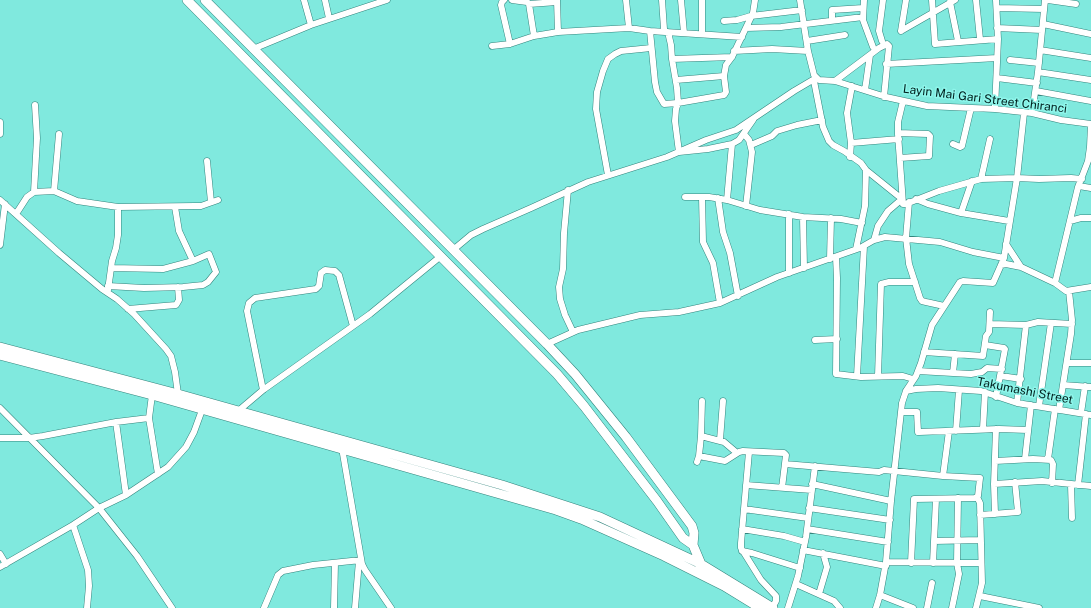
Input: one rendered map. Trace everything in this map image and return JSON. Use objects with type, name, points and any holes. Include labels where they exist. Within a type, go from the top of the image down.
[{"type":"main road","points":[[187,0],[557,374],[584,406],[657,501],[683,538],[693,545]]},
{"type":"main road","points":[[205,0],[575,374],[626,437],[692,526],[694,533],[693,545],[700,569]]},
{"type":"main road","points":[[207,21],[217,11]]},
{"type":"main road","points":[[0,347],[178,394],[237,412],[502,485],[600,518],[773,608]]},
{"type":"main road","points":[[0,355],[342,448],[502,494],[581,519],[700,569],[760,608]]},
{"type":"street","points":[[304,0],[311,24]]},
{"type":"street","points":[[325,0],[330,18]]},
{"type":"street","points":[[253,48],[311,24],[387,0]]},
{"type":"street","points":[[504,0],[501,6],[510,44]]},
{"type":"street","points":[[512,0],[527,2],[530,4],[557,1],[558,32]]},
{"type":"street","points":[[626,0],[629,28]]},
{"type":"street","points":[[662,0],[664,29],[665,32],[668,32],[676,80],[678,103],[675,121],[679,152]]},
{"type":"street","points":[[680,0],[684,33]]},
{"type":"street","points":[[702,0],[702,34]]},
{"type":"street","points":[[650,31],[655,82],[664,104],[668,105],[724,95],[726,92],[724,76],[726,65],[742,37],[754,11],[755,0]]},
{"type":"street","points":[[800,0],[808,51],[825,134],[833,145],[861,163],[866,170],[902,199]]},
{"type":"street","points":[[864,0],[863,17],[873,47]]},
{"type":"street","points":[[882,41],[879,31],[883,0]]},
{"type":"street","points":[[906,0],[901,30],[952,1],[958,41]]},
{"type":"street","points":[[932,0],[935,44],[980,39],[998,39]]},
{"type":"street","points":[[976,0],[980,39]]},
{"type":"street","points":[[995,109],[998,39],[996,0]]},
{"type":"street","points":[[1032,113],[1036,91],[1045,0]]},
{"type":"street","points":[[1048,0],[1076,4]]},
{"type":"street","points":[[530,4],[534,36]]},
{"type":"street","points":[[832,20],[832,10],[863,8]]},
{"type":"street","points":[[997,8],[1044,9]]},
{"type":"street","points":[[724,21],[802,10]]},
{"type":"street","points":[[746,28],[782,27],[863,17]]},
{"type":"street","points":[[997,28],[1043,27],[1091,34]]},
{"type":"street","points":[[492,46],[510,44],[534,36],[558,32],[629,28],[650,31],[742,37]]},
{"type":"street","points":[[807,41],[845,35]]},
{"type":"street","points":[[835,81],[887,44],[889,46],[884,96]]},
{"type":"street","points":[[608,175],[596,108],[603,71],[608,59],[621,51],[651,48]]},
{"type":"street","points":[[672,59],[772,49],[808,51]]},
{"type":"street","points":[[1040,50],[1091,58]]},
{"type":"street","points":[[865,90],[870,55]]},
{"type":"street","points":[[886,64],[997,58]]},
{"type":"street","points":[[1010,60],[1039,63]]},
{"type":"street","points":[[1038,72],[1091,80]]},
{"type":"street","points":[[676,80],[724,76]]},
{"type":"street","points":[[997,78],[1037,82]]},
{"type":"street","points":[[453,250],[471,235],[568,190],[608,175],[644,165],[736,130],[794,91],[815,80]]},
{"type":"street","name":"Layin Mai Gari Street Chiranci","points":[[815,80],[835,81],[884,96],[927,106],[995,109],[1032,113],[1061,120],[1091,124]]},
{"type":"street","points":[[850,157],[851,143],[847,113],[852,86]]},
{"type":"street","points":[[1036,91],[1091,101]]},
{"type":"street","points":[[903,101],[898,122],[903,204],[938,191],[981,179],[1082,179]]},
{"type":"street","points":[[34,192],[37,138],[35,105]]},
{"type":"street","points":[[953,144],[960,147],[962,146],[971,108]]},
{"type":"street","points":[[876,608],[886,564],[891,501],[902,403],[906,391],[918,371],[932,325],[960,282],[993,282],[1004,258],[1017,178],[1024,113]]},
{"type":"street","points":[[679,152],[708,149],[732,144],[739,140],[744,134],[755,116]]},
{"type":"street","points":[[751,145],[772,136],[777,131],[822,120]]},
{"type":"street","points":[[0,122],[0,134]]},
{"type":"street","points":[[1055,283],[1079,186],[1088,161],[1091,124]]},
{"type":"street","points":[[54,191],[59,134]]},
{"type":"street","points":[[744,134],[751,145],[750,173],[746,206]]},
{"type":"street","points":[[851,143],[899,136],[928,134],[930,136],[929,156],[900,158]]},
{"type":"street","points":[[981,179],[990,139]]},
{"type":"street","points":[[727,200],[732,144]]},
{"type":"street","points":[[16,214],[27,196],[34,192],[54,191],[77,201],[118,207],[201,206],[214,201],[207,161]]},
{"type":"street","points":[[856,249],[865,206],[866,170]]},
{"type":"street","points":[[961,213],[972,181]]},
{"type":"street","points":[[1079,186],[1091,188]]},
{"type":"street","points":[[568,190],[562,269],[559,287],[560,300],[574,332]]},
{"type":"street","points":[[685,197],[718,198],[760,210],[803,217],[831,218],[862,223]]},
{"type":"street","points":[[702,197],[703,242],[713,263],[720,303]]},
{"type":"street","points":[[718,198],[723,232],[730,253],[738,296]]},
{"type":"street","points":[[874,240],[878,226],[888,211],[902,199]]},
{"type":"street","points":[[916,199],[928,204],[961,213],[1009,220]]},
{"type":"street","points":[[3,202],[65,258],[128,309],[171,356],[178,394]]},
{"type":"street","points":[[0,245],[3,202]]},
{"type":"street","points":[[909,202],[906,238],[909,264],[915,282],[922,301],[944,306]]},
{"type":"street","points":[[110,294],[108,286],[118,235],[118,207]]},
{"type":"street","points":[[175,207],[179,230],[193,261]]},
{"type":"street","points":[[789,214],[789,273]]},
{"type":"street","points":[[803,217],[804,268]]},
{"type":"street","points":[[831,218],[833,258],[837,278],[836,374],[857,376],[903,376],[913,379]]},
{"type":"street","points":[[1070,220],[1081,218],[1090,220]]},
{"type":"street","points":[[546,344],[574,332],[640,315],[686,311],[720,303],[777,277],[833,258],[864,246],[874,240],[885,237],[940,242],[973,252],[1004,258]]},
{"type":"street","points":[[1006,244],[1021,267]]},
{"type":"street","points":[[857,376],[864,246]]},
{"type":"street","points":[[108,286],[178,288],[203,285],[211,279],[216,272],[209,254],[193,261],[163,269],[111,268]]},
{"type":"street","points":[[237,412],[263,390],[353,326],[441,256]]},
{"type":"street","points":[[1001,265],[1006,264],[1021,267],[1069,291],[1091,287]]},
{"type":"street","points":[[263,390],[247,311],[249,303],[255,298],[316,288],[319,286],[321,274],[325,270],[335,271],[339,275],[353,326]]},
{"type":"street","points":[[878,376],[881,284],[889,282],[915,282]]},
{"type":"street","points":[[128,309],[176,305],[179,300],[178,288]]},
{"type":"street","points":[[1048,459],[1063,384],[1072,324],[1069,291]]},
{"type":"street","points":[[924,352],[983,356],[987,334],[989,332],[990,312]]},
{"type":"street","points":[[990,324],[1026,324],[1038,322],[1072,324]]},
{"type":"street","points":[[1039,406],[1051,323]]},
{"type":"street","points":[[1017,403],[1026,324]]},
{"type":"street","points":[[815,340],[837,339]]},
{"type":"street","points":[[985,345],[1005,348],[996,397]]},
{"type":"street","points":[[953,373],[955,354]]},
{"type":"street","points":[[1066,363],[1091,363]]},
{"type":"street","points":[[918,371],[980,373],[987,368],[1020,379]]},
{"type":"street","points":[[1063,384],[1088,386],[1078,485]]},
{"type":"street","name":"Takumashi Street","points":[[906,391],[938,388],[985,392],[1017,403],[1086,414]]},
{"type":"street","points":[[956,430],[959,390]]},
{"type":"street","points":[[983,429],[985,392]]},
{"type":"street","points":[[152,396],[149,418],[158,474]]},
{"type":"street","points":[[702,401],[701,436],[698,459],[725,461],[743,451],[784,453],[786,455],[782,488]]},
{"type":"street","points":[[720,440],[723,401]]},
{"type":"street","points":[[1025,459],[1031,405]]},
{"type":"street","points":[[0,408],[99,508],[156,582],[172,608]]},
{"type":"street","points":[[0,554],[3,566],[99,508],[126,495],[168,467],[186,447],[194,432],[202,410]]},
{"type":"street","points":[[902,412],[917,412],[918,432],[983,429],[1028,430]]},
{"type":"street","points":[[0,438],[29,438],[59,434],[116,422],[149,418]]},
{"type":"street","points":[[116,422],[126,495]]},
{"type":"street","points":[[995,514],[994,484],[996,429]]},
{"type":"street","points":[[943,476],[949,431]]},
{"type":"street","points":[[701,436],[720,440],[737,453]]},
{"type":"street","points":[[342,448],[360,561],[355,608]]},
{"type":"street","points":[[749,452],[740,543],[742,551],[761,580],[776,596],[776,601],[773,608]]},
{"type":"street","points":[[995,461],[1048,459],[1052,461],[1052,483]]},
{"type":"street","points":[[785,464],[980,478],[977,497],[980,503],[982,583],[976,608]]},
{"type":"street","points":[[788,608],[796,584],[805,542],[815,466]]},
{"type":"street","points":[[994,484],[1036,481],[1091,486]]},
{"type":"street","points":[[980,515],[1018,512],[1015,482]]},
{"type":"street","points":[[746,485],[782,488],[812,487],[891,501]]},
{"type":"street","points":[[1071,485],[1072,518]]},
{"type":"street","points":[[911,562],[913,500],[977,497]]},
{"type":"street","points":[[952,608],[959,574],[957,563],[958,498]]},
{"type":"street","points":[[933,563],[936,499]]},
{"type":"street","points":[[809,508],[890,520]]},
{"type":"street","points":[[744,509],[808,518]]},
{"type":"street","points":[[73,525],[88,570],[88,608]]},
{"type":"street","points":[[742,529],[784,536],[805,542]]},
{"type":"street","points":[[807,529],[888,542]]},
{"type":"street","points":[[934,541],[980,540]]},
{"type":"street","points":[[803,550],[886,564],[911,562],[981,563]]},
{"type":"street","points":[[742,551],[800,568]]},
{"type":"street","points":[[819,594],[827,567],[823,554]]},
{"type":"street","points":[[264,608],[280,572],[313,565],[360,561]]},
{"type":"street","points":[[360,561],[391,608]]},
{"type":"street","points":[[334,608],[335,563]]},
{"type":"street","points":[[927,608],[932,583]]},
{"type":"street","points":[[796,584],[834,601],[840,608]]},
{"type":"street","points":[[880,595],[913,608]]},
{"type":"street","points":[[980,596],[1008,600],[1039,608]]},
{"type":"street","points":[[1004,608],[1008,600]]}]
